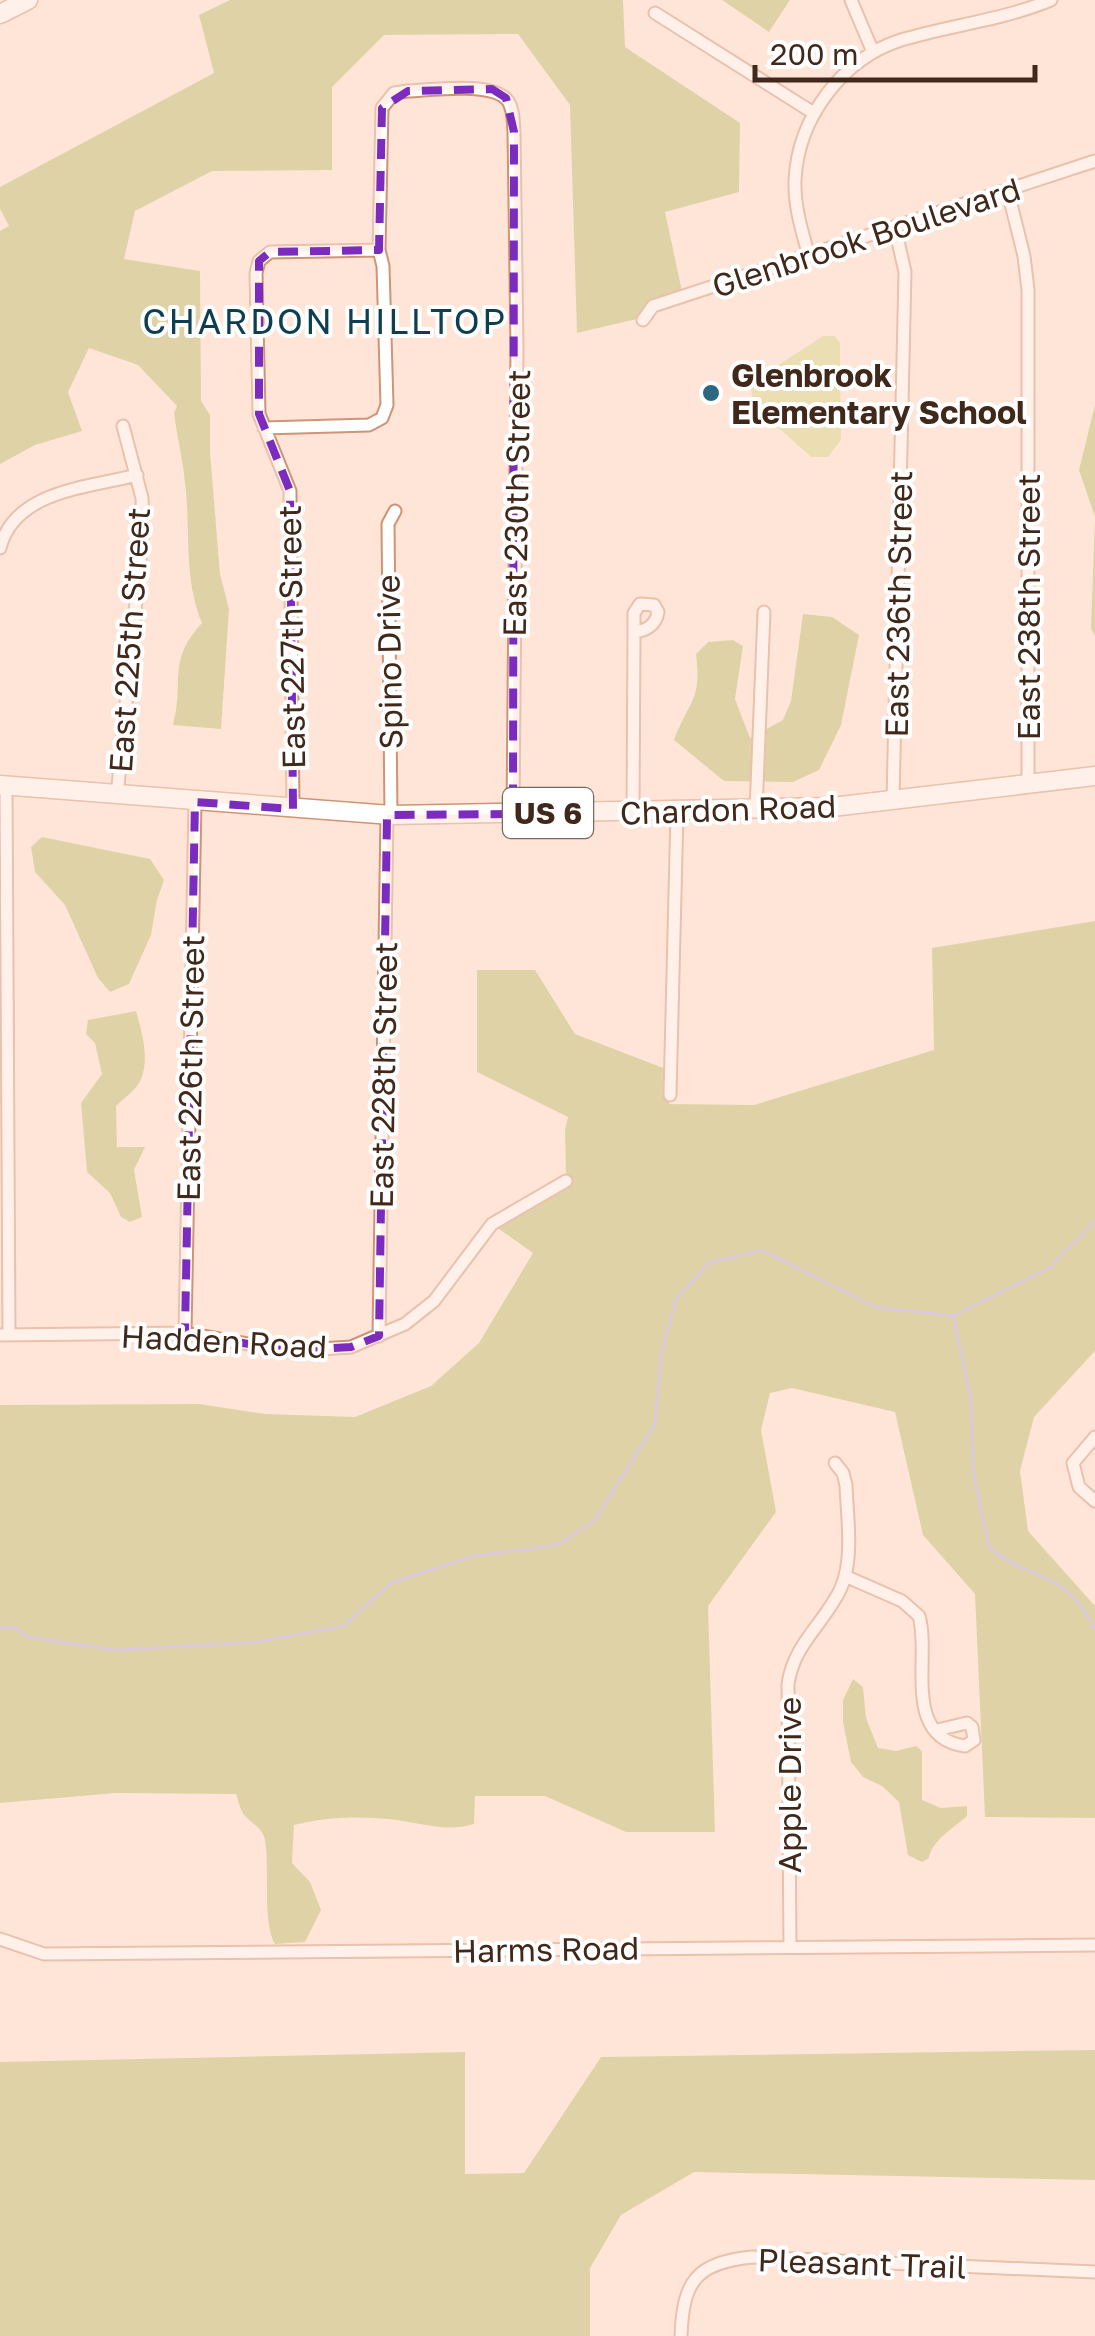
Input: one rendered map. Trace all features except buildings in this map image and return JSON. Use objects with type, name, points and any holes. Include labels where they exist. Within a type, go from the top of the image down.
[{"type":"main road","points":[[0,14],[28,0]]},
{"type":"main road","name":"Chardon Road","points":[[3,785],[293,810],[389,815],[513,814],[756,810],[893,800],[1095,776]]},
{"type":"street","points":[[851,0],[873,52]]},
{"type":"street","points":[[809,256],[799,220],[795,179],[812,112],[840,79],[873,52],[900,41],[1021,12],[1047,1]]},
{"type":"street","points":[[655,13],[812,112]]},
{"type":"street","name":"East 230th Street","points":[[380,250],[380,125],[382,108],[394,93],[492,89],[506,98],[512,110],[514,132],[517,369],[513,814]]},
{"type":"street","name":"Glenbrook Boulevard","points":[[642,320],[653,306],[1095,161]]},
{"type":"street","name":"East 238th Street","points":[[1008,192],[1028,290],[1028,784]]},
{"type":"street","name":"East 236th Street","points":[[893,800],[905,272],[894,228]]},
{"type":"street","points":[[264,428],[369,425],[382,418],[387,405],[380,250]]},
{"type":"street","name":"East 227th Street","points":[[293,810],[290,491],[257,400],[256,273],[258,261],[270,252],[380,250]]},
{"type":"street","name":"East 225th Street","points":[[117,796],[143,530],[137,475],[124,426]]},
{"type":"street","points":[[0,548],[8,528],[28,506],[137,475]]},
{"type":"street","name":"Spino Drive","points":[[389,815],[388,524],[395,511]]},
{"type":"street","points":[[756,810],[764,612]]},
{"type":"street","points":[[632,812],[634,632]]},
{"type":"street","points":[[3,785],[4,1335]]},
{"type":"street","name":"East 226th Street","points":[[186,1334],[195,802]]},
{"type":"street","points":[[670,1095],[677,812]]},
{"type":"street","name":"East 228th Street","points":[[379,1336],[389,815]]},
{"type":"street","name":"Hadden Road","points":[[4,1335],[186,1334],[289,1351],[351,1347],[406,1324],[434,1301],[492,1224],[566,1182]]},
{"type":"street","points":[[1095,1437],[1073,1463],[1079,1487],[1095,1501]]},
{"type":"street","name":"Apple Drive","points":[[790,1946],[789,1676],[796,1653],[835,1599],[845,1576],[846,1485],[835,1463]]},
{"type":"street","points":[[845,1576],[902,1600],[919,1616],[922,1699],[925,1713],[936,1730]]},
{"type":"street","name":"Harms Road","points":[[0,1938],[44,1954],[1095,1945]]},
{"type":"street","name":"Pleasant Trail","points":[[681,2336],[682,2304],[688,2287],[701,2272],[723,2260],[752,2257],[1095,2272]]},
{"type":"highlighted area","points":[[492,89],[506,98],[514,132],[513,814],[387,815],[379,1336],[351,1347],[289,1351],[185,1333],[195,802],[293,809],[290,491],[259,414],[259,261],[270,252],[379,250],[382,108],[408,91]]},
{"type":"shaded area","points":[[230,0],[623,0],[625,47],[740,123],[739,192],[665,212],[683,296],[645,317],[577,333],[570,105],[518,34],[384,35],[332,87],[332,170],[212,171],[135,211],[124,259],[200,271],[201,401],[210,415],[220,574],[229,609],[221,729],[173,725],[180,661],[202,623],[190,571],[185,483],[174,413],[177,406],[138,365],[89,348],[68,392],[82,431],[35,445],[0,464],[0,231],[9,226],[0,209],[0,187],[214,73],[199,15]]},
{"type":"shaded area","points":[[722,0],[790,0],[769,32]]},
{"type":"shaded area","points":[[823,336],[835,336],[840,343],[841,440],[828,457],[811,457],[753,405],[751,388],[769,371]]},
{"type":"shaded area","points":[[1095,405],[1095,517],[1079,470]]},
{"type":"shaded area","points":[[1095,517],[1095,636],[1091,629]]},
{"type":"shaded area","points":[[803,614],[832,617],[859,635],[841,725],[819,770],[793,782],[724,781],[674,740],[696,691],[696,654],[708,642],[733,640],[743,646],[735,699],[750,738],[783,720],[791,701]]},
{"type":"shaded area","points":[[42,837],[150,859],[164,880],[151,935],[129,984],[110,992],[98,978],[65,905],[35,872],[31,847]]},
{"type":"shaded area","points":[[1095,921],[1095,1351],[1034,1417],[1020,1471],[1028,1531],[1095,1606],[1095,1818],[985,1817],[975,1594],[923,1535],[895,1412],[792,1388],[770,1393],[761,1430],[776,1512],[708,1606],[715,1832],[626,1832],[545,1796],[475,1796],[474,1824],[463,1826],[365,1818],[294,1825],[292,1863],[310,1882],[321,1910],[305,1942],[275,1944],[267,1909],[265,1840],[243,1814],[236,1794],[116,1793],[0,1803],[0,1405],[199,1404],[265,1414],[355,1417],[431,1386],[479,1343],[533,1253],[492,1224],[566,1181],[568,1117],[477,1072],[477,970],[535,970],[575,1034],[671,1071],[669,1104],[754,1105],[934,1050],[932,948]]},
{"type":"shaded area","points":[[136,1011],[144,1047],[143,1075],[116,1106],[117,1147],[145,1147],[134,1170],[142,1217],[130,1222],[121,1217],[110,1193],[87,1172],[81,1103],[102,1074],[95,1043],[86,1034],[88,1020]]},
{"type":"shaded area","points":[[853,1679],[863,1687],[866,1718],[878,1748],[896,1751],[916,1746],[922,1751],[922,1800],[941,1808],[967,1806],[967,1816],[939,1840],[929,1858],[922,1862],[908,1855],[899,1802],[882,1786],[863,1777],[851,1762],[843,1700]]},
{"type":"shaded area","points":[[1095,2050],[1095,2180],[694,2172],[621,2215],[590,2268],[590,2336],[0,2336],[0,2062],[465,2052],[465,2174],[524,2173],[601,2057]]},
{"type":"waterway","points":[[0,1628],[16,1628],[28,1637],[115,1650],[258,1642],[343,1626],[391,1583],[473,1556],[558,1545],[595,1520],[655,1424],[661,1355],[676,1299],[709,1263],[762,1250],[875,1307],[953,1316],[1049,1268],[1095,1221]]},
{"type":"waterway","points":[[953,1316],[971,1400],[973,1472],[989,1547],[1060,1586],[1084,1610],[1095,1630]]},
{"type":"place","name":"Glenbrook Elementary School","points":[[711,393]]},
{"type":"district","name":"CHARDON HILLTOP","points":[[325,321]]}]
